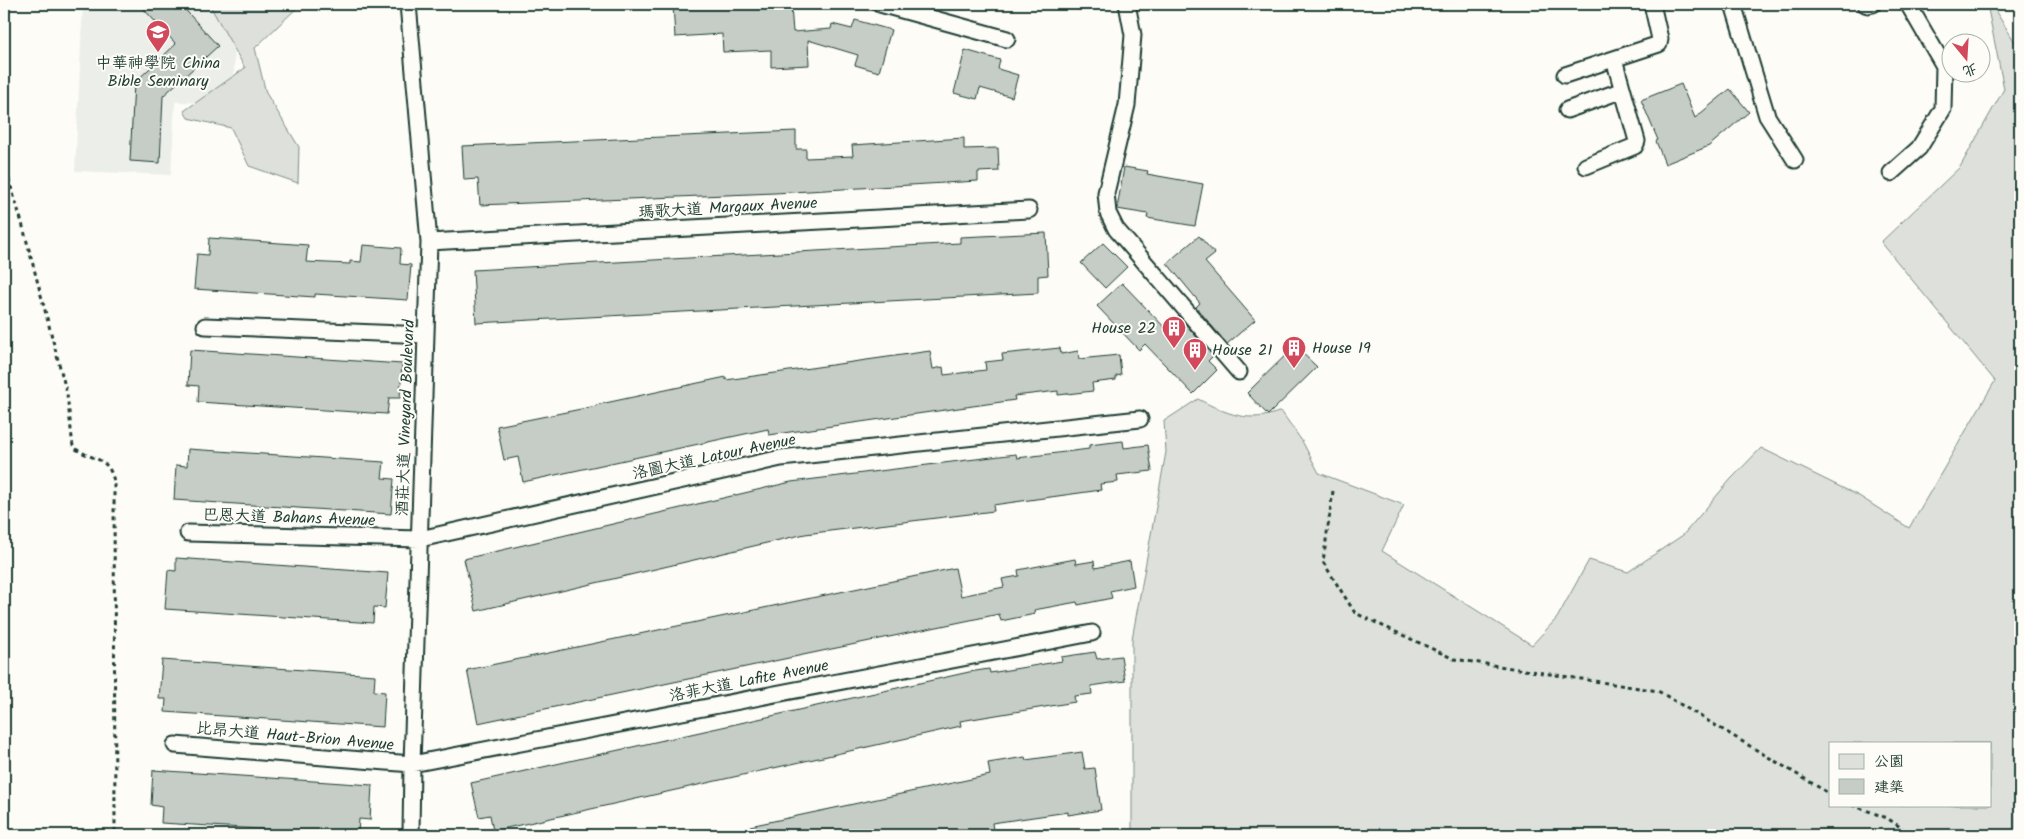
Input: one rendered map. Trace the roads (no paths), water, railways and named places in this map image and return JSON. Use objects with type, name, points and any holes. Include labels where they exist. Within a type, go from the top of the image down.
[{"type":"lane","name":"酒莊大道 Vineyard Boulevard","points":[[408,4],[429,242],[411,835]]},
{"type":"lane","points":[[880,4],[1007,39]]},
{"type":"lane","points":[[1127,4],[1133,35],[1127,96],[1106,192],[1108,213],[1116,229],[1239,372]]},
{"type":"lane","points":[[1565,75],[1659,44],[1660,40],[1652,4]]},
{"type":"lane","points":[[1733,4],[1767,116],[1795,160]]},
{"type":"lane","points":[[1865,4],[1873,4]]},
{"type":"lane","points":[[1891,173],[1919,148],[1943,109],[1944,66],[1908,4]]},
{"type":"lane","points":[[1586,166],[1636,146],[1636,138],[1614,59]]},
{"type":"lane","points":[[1567,110],[1623,90]]},
{"type":"lane","name":"瑪歌大道 Margaux Avenue","points":[[429,242],[1029,210]]},
{"type":"lane","points":[[205,326],[426,334]]},
{"type":"lane","name":"洛圖大道 Latour Avenue","points":[[420,539],[781,458],[1140,419]]},
{"type":"lane","name":"巴恩大道 Bahans Avenue","points":[[188,532],[420,539]]},
{"type":"lane","name":"洛菲大道 Lafite Avenue","points":[[412,764],[1092,633]]},
{"type":"lane","name":"比昂大道 Haut-Brion Avenue","points":[[176,745],[412,764]]},
{"type":"place","name":"中華神學院 China Bible Seminary","points":[[158,53]]},
{"type":"place","name":"House 22","points":[[1174,349]]},
{"type":"place","name":"House 19","points":[[1294,369]]},
{"type":"place","name":"House 21","points":[[1195,371]]}]
